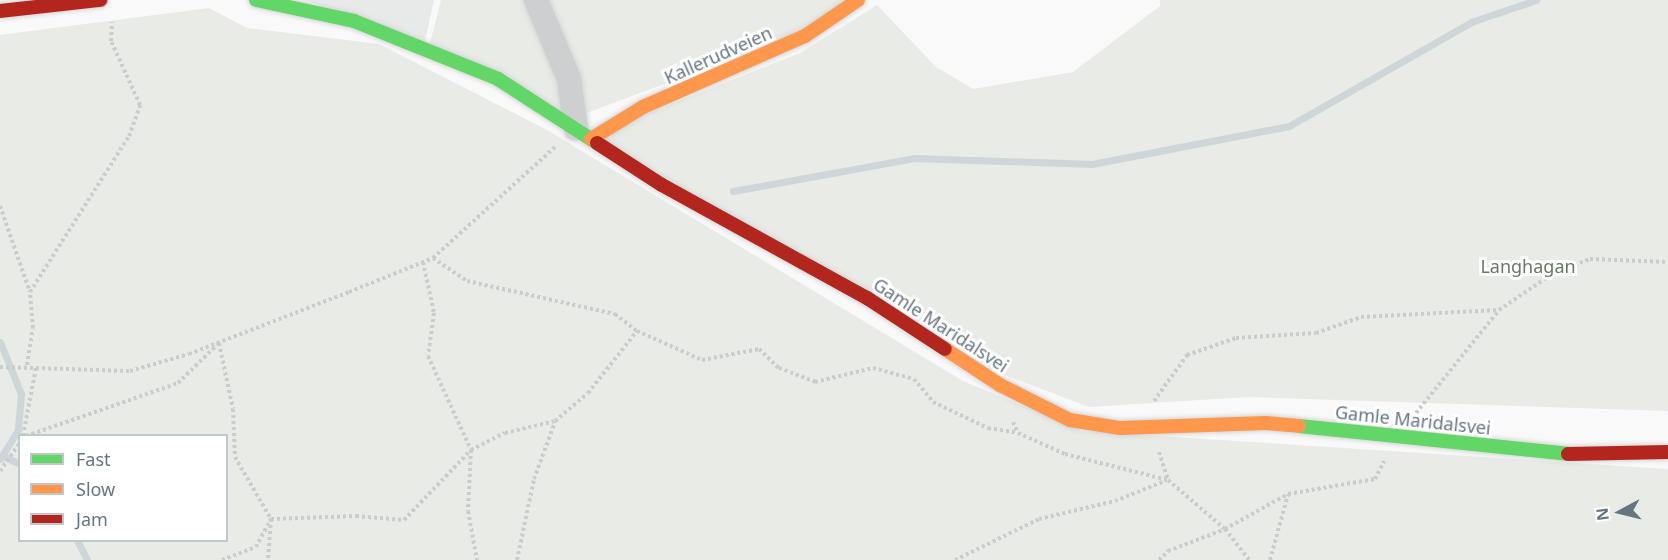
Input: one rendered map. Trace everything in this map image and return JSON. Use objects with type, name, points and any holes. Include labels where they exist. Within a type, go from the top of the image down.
[{"type":"street","points":[[0,11],[100,0]]},
{"type":"street","name":"Gamle Maridalsvei","points":[[256,0],[336,16],[434,50],[498,79],[662,185],[867,298],[1032,404],[1070,420],[1152,429],[1266,423],[1568,454],[1668,452]]},
{"type":"street","points":[[536,0],[569,79],[583,134]]},
{"type":"street","name":"Kallerudveien","points":[[583,134],[806,36],[858,0]]},
{"type":"path","points":[[30,292],[129,136],[140,105],[111,41],[113,10]]},
{"type":"path","points":[[0,368],[27,365],[130,371],[219,343],[433,258],[583,134]]},
{"type":"path","points":[[0,206],[30,292],[33,328],[27,365]]},
{"type":"path","points":[[433,258],[467,281],[615,314],[637,331],[702,360],[759,349],[779,369],[815,382],[873,368],[914,379],[933,402],[988,428],[1018,433]]},
{"type":"path","points":[[1159,560],[1168,550],[1225,529],[1288,494],[1375,479],[1397,437],[1499,310],[1552,274],[1590,259],[1668,262]]},
{"type":"path","points":[[423,262],[434,314],[428,356],[471,450],[468,511],[473,554],[477,560]]},
{"type":"path","points":[[1152,429],[1154,399],[1187,355],[1236,338],[1316,333],[1361,317],[1499,310]]},
{"type":"path","points":[[517,560],[534,479],[555,421],[596,384],[637,331]]},
{"type":"path","points":[[28,434],[178,383],[219,343]]},
{"type":"path","points":[[219,343],[233,409],[235,457],[271,519],[268,560]]},
{"type":"path","points":[[25,434],[36,367]]},
{"type":"path","points":[[271,519],[356,516],[404,520],[471,450],[505,433],[555,421]]},
{"type":"path","points":[[0,471],[18,445]]},
{"type":"path","points":[[955,560],[1039,519],[1115,501],[1168,480],[1225,529],[1249,560]]},
{"type":"path","points":[[1270,560],[1288,494]]},
{"type":"path","points":[[222,560],[256,547],[271,519]]},
{"type":"path","points":[[469,560],[473,554]]},
{"type":"shaded area","points":[[305,0],[434,0],[424,45]]},
{"type":"green space","points":[[441,0],[857,0],[801,33],[565,121],[428,51]]},
{"type":"green space","name":"Langhagan","points":[[1160,0],[1668,0],[1668,411],[1247,397],[1089,407],[989,369],[593,135],[800,53],[877,5],[936,67],[973,89],[1073,72],[1160,6]]},
{"type":"green space","points":[[209,8],[247,28],[379,44],[547,130],[963,381],[1082,431],[1668,469],[1668,560],[0,560],[0,35]]},
{"type":"waterway","points":[[733,191],[914,158],[1092,164],[1289,126],[1471,22],[1536,0]]},
{"type":"waterway","points":[[0,342],[21,394],[18,430],[0,459]]},
{"type":"waterway","points":[[5,457],[18,463]]},
{"type":"waterway","points":[[78,542],[87,560]]},
{"type":"traffic: fast","points":[[256,0],[354,21],[498,79],[597,143]]},
{"type":"traffic: fast","points":[[1299,426],[1568,454]]},
{"type":"traffic: slow","points":[[591,139],[643,107],[805,36],[858,0]]},
{"type":"traffic: slow","points":[[945,349],[1000,385],[1070,420],[1120,428],[1266,423],[1299,426]]},
{"type":"traffic: jam","points":[[0,11],[100,0]]},
{"type":"traffic: jam","points":[[597,143],[662,185],[867,298],[945,349]]},
{"type":"traffic: jam","points":[[1568,454],[1668,452]]}]
